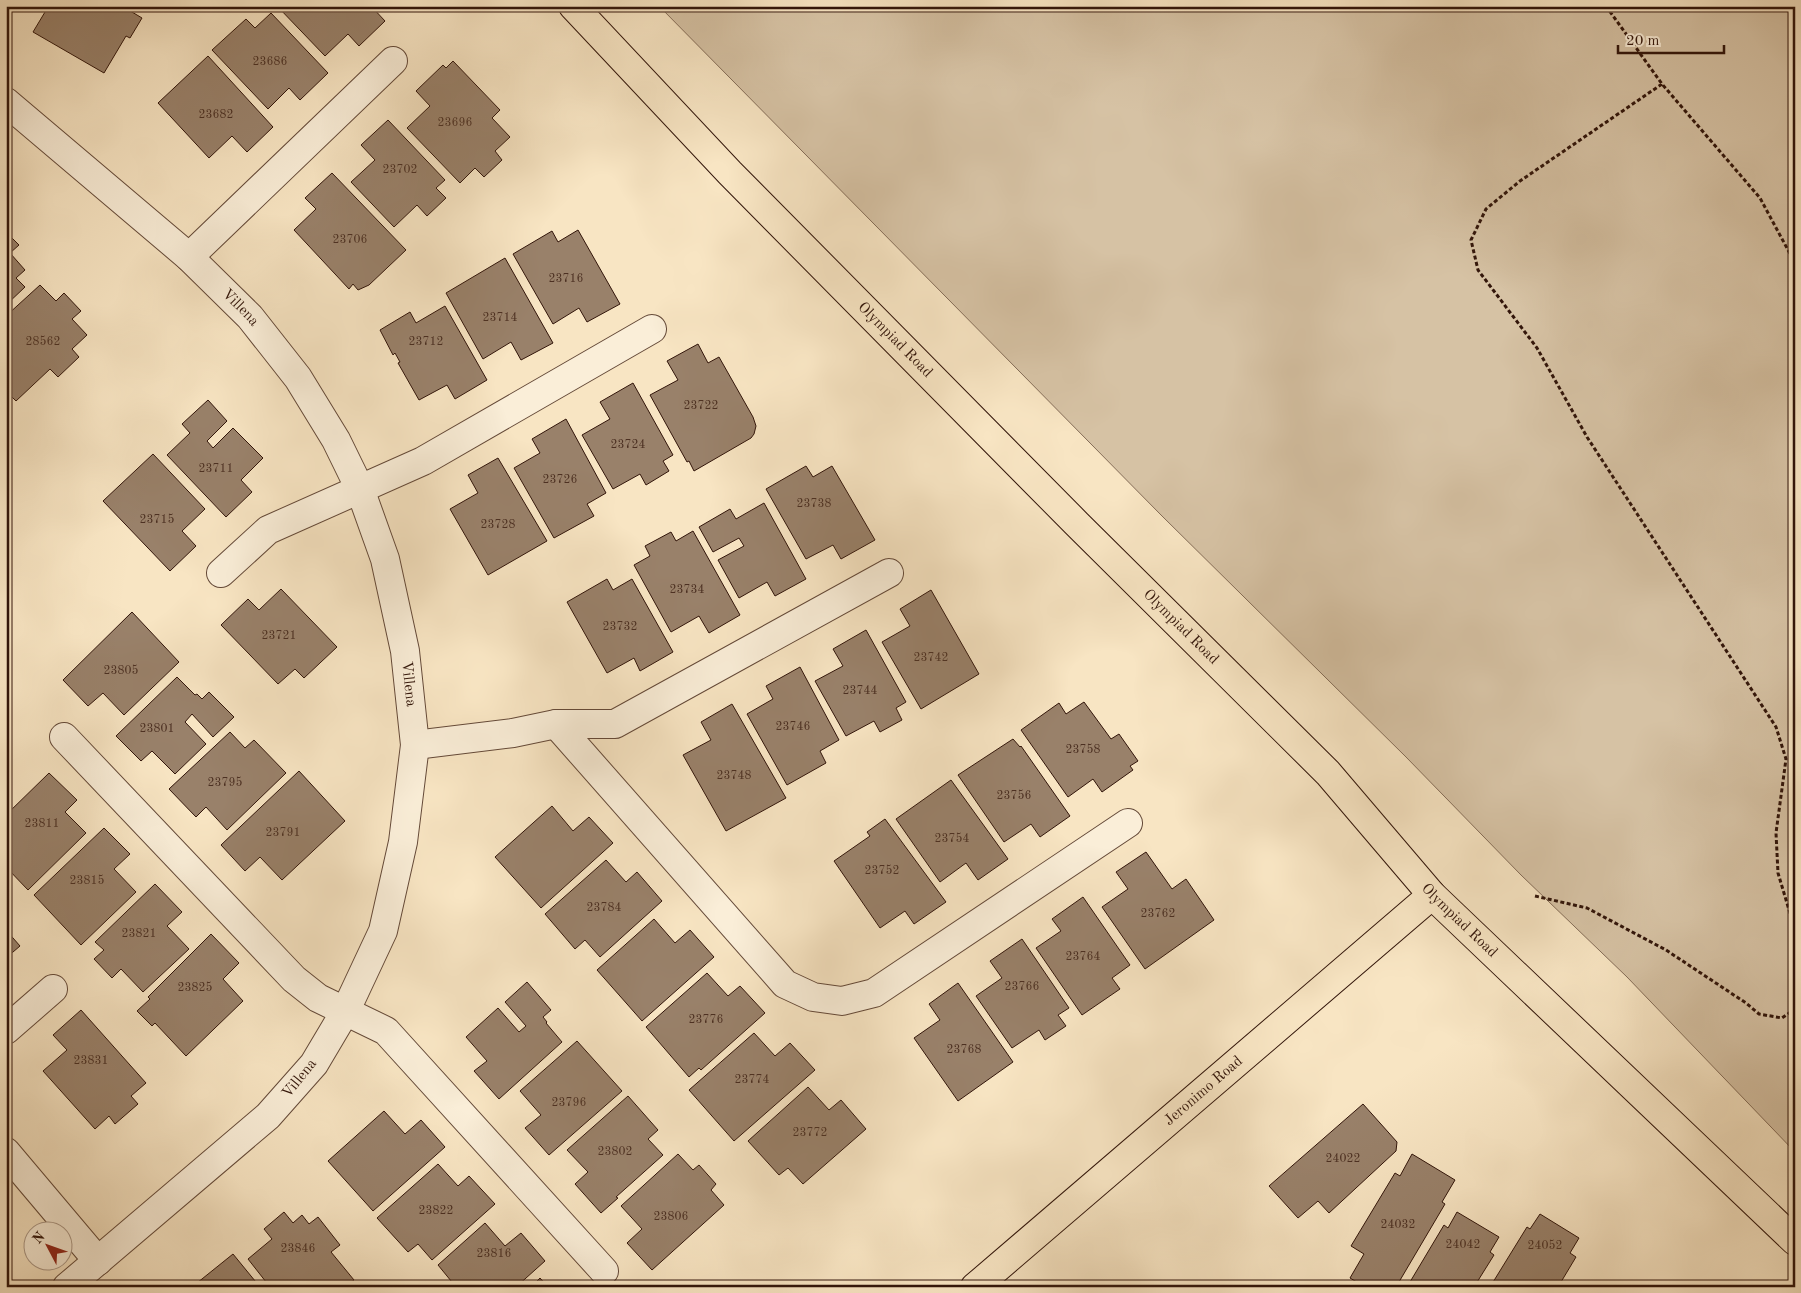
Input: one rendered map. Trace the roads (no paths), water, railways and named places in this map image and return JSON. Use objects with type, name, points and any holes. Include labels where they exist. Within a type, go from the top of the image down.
[{"type":"main road","name":"Olympiad Road","points":[[573,6],[730,172],[1084,531],[1328,773],[1432,895],[1795,1241]]},
{"type":"main road","name":"Jeronimo Road","points":[[975,1287],[1432,895]]},
{"type":"street","points":[[189,256],[394,61]]},
{"type":"street","name":"Villena","points":[[6,102],[189,256],[250,317],[298,378],[336,440],[360,489],[385,559],[405,651],[415,745],[403,842],[383,931],[346,1010],[314,1064],[268,1116],[67,1287]]},
{"type":"street","points":[[221,573],[268,530],[423,461],[652,329]]},
{"type":"street","points":[[415,745],[514,733],[556,724],[616,724],[889,574]]},
{"type":"street","points":[[556,724],[785,984],[813,998],[842,1001],[874,993],[1128,823]]},
{"type":"street","points":[[64,737],[294,979],[318,998],[386,1031],[419,1065],[604,1271]]},
{"type":"street","points":[[6,1030],[54,989]]},
{"type":"street","points":[[6,1152],[98,1261]]}]
